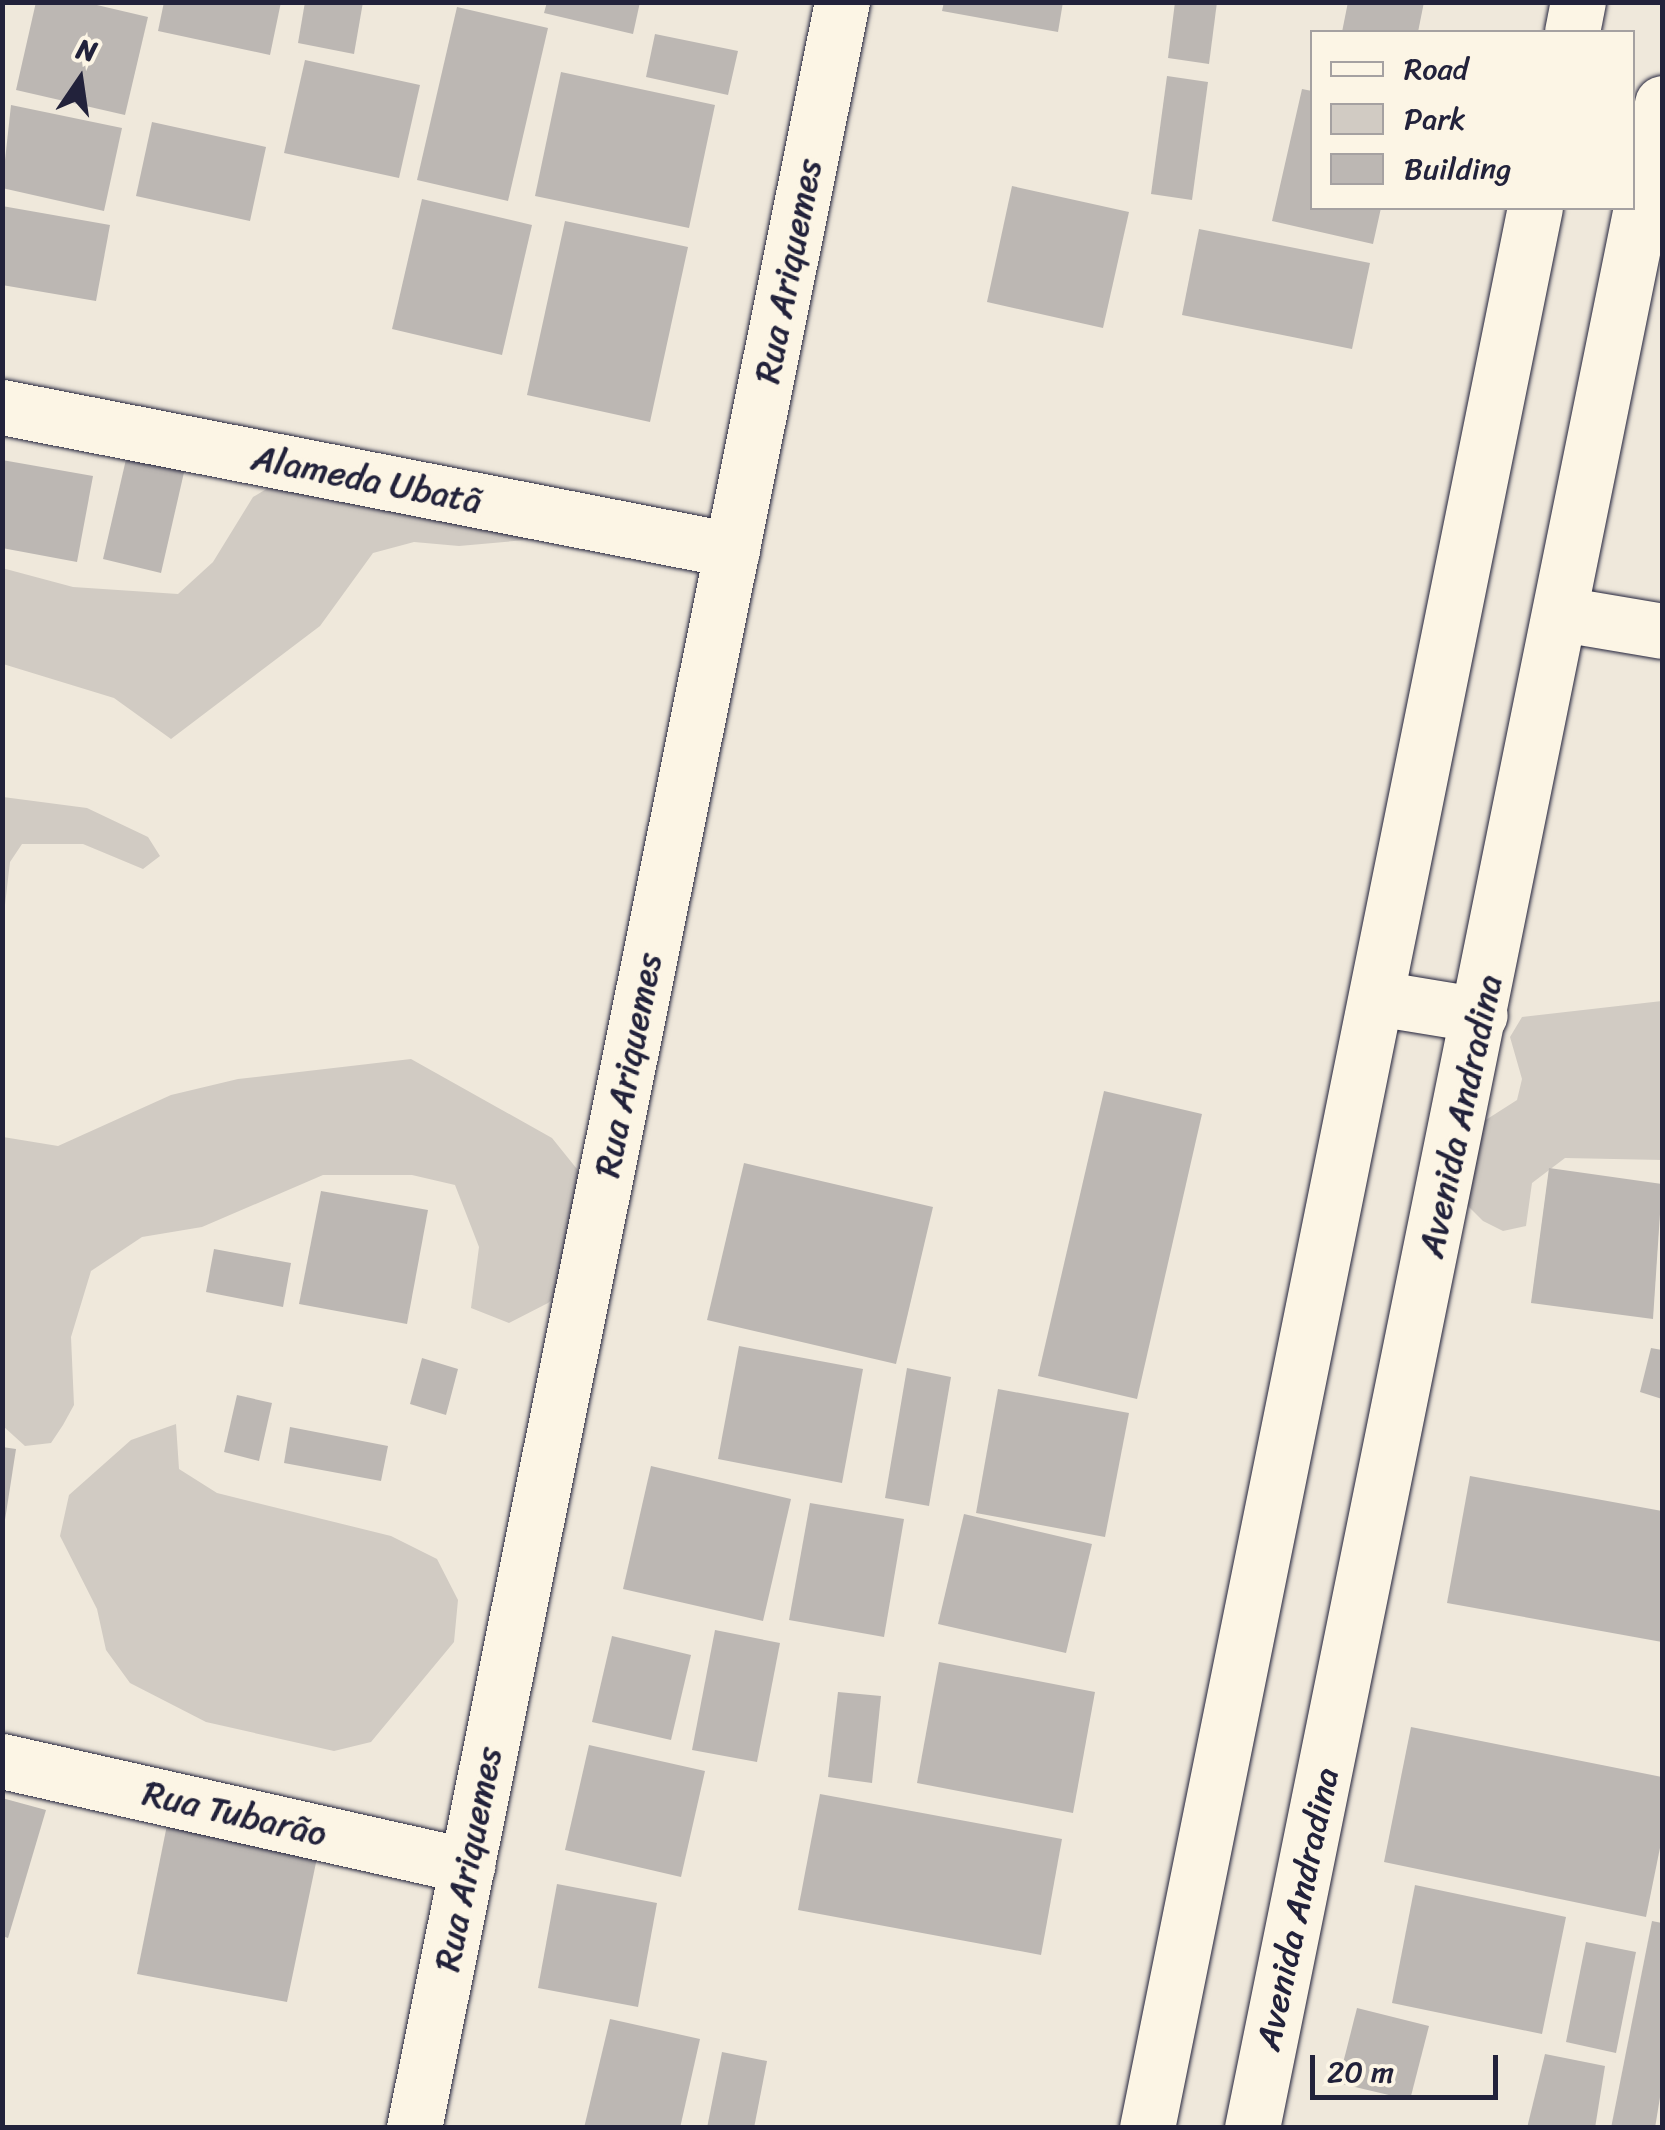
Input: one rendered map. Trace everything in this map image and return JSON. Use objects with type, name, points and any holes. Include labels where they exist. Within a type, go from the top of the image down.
[{"type":"main road","name":"Rua Ariquemes","points":[[414,2128],[842,2]]},
{"type":"main road","points":[[1572,30],[1578,2]]},
{"type":"main road","name":"Avenida Andradina","points":[[1252,2128],[1562,614],[1662,103]]},
{"type":"main road","points":[[1147,2128],[1535,210]]},
{"type":"main road","name":"Alameda Ubatã","points":[[2,407],[732,550]]},
{"type":"main road","points":[[1562,614],[1662,630]]},
{"type":"main road","points":[[1378,998],[1480,1015]]},
{"type":"main road","name":"Rua Tubarão","points":[[2,1761],[467,1866]]},
{"type":"green space","points":[[273,485],[559,537],[459,546],[414,542],[373,553],[320,626],[171,739],[114,698],[3,664],[2,568],[73,587],[178,594],[213,562],[253,497]]},
{"type":"green space","points":[[3,797],[87,808],[148,837],[160,856],[143,869],[83,844],[22,844],[10,862],[3,922]]},
{"type":"green space","points":[[1662,1001],[1662,1160],[1565,1158],[1532,1183],[1526,1226],[1503,1231],[1483,1221],[1467,1205],[1462,1184],[1481,1123],[1517,1100],[1522,1079],[1510,1037],[1522,1017]]},
{"type":"green space","points":[[411,1059],[552,1138],[581,1174],[563,1289],[548,1303],[509,1323],[471,1308],[479,1247],[455,1185],[412,1175],[323,1175],[202,1227],[142,1237],[91,1271],[71,1337],[74,1405],[63,1425],[51,1443],[25,1446],[3,1426],[3,1137],[58,1146],[171,1095],[238,1079]]},
{"type":"green space","points":[[176,1424],[179,1469],[217,1493],[391,1536],[437,1559],[458,1600],[454,1642],[371,1742],[334,1751],[206,1722],[130,1683],[106,1650],[97,1609],[60,1536],[69,1495],[131,1440]]},
{"type":"building","points":[[36,2],[84,2],[148,17],[125,115],[16,90]]},
{"type":"building","points":[[164,2],[281,2],[270,55],[158,31]]},
{"type":"building","points":[[305,2],[363,2],[354,54],[298,43]]},
{"type":"building","points":[[547,2],[640,2],[633,34],[544,13]]},
{"type":"building","points":[[944,2],[1063,2],[1058,32],[942,11]]},
{"type":"building","points":[[1175,2],[1217,2],[1209,64],[1168,58]]},
{"type":"building","points":[[1348,2],[1424,2],[1418,30],[1342,30]]},
{"type":"building","points":[[457,7],[548,28],[508,201],[417,180]]},
{"type":"building","points":[[655,34],[738,51],[728,95],[646,77]]},
{"type":"building","points":[[305,60],[420,85],[399,178],[284,153]]},
{"type":"building","points":[[561,72],[715,105],[689,228],[535,196]]},
{"type":"building","points":[[1167,76],[1208,82],[1192,200],[1151,194]]},
{"type":"building","points":[[1302,89],[1310,91],[1310,210],[1381,210],[1373,244],[1272,221]]},
{"type":"building","points":[[11,105],[122,128],[104,211],[2,188]]},
{"type":"building","points":[[152,122],[266,147],[250,221],[136,196]]},
{"type":"building","points":[[1012,186],[1129,212],[1103,328],[987,302]]},
{"type":"building","points":[[422,199],[532,225],[502,355],[392,329]]},
{"type":"building","points":[[2,206],[110,225],[96,301],[2,285]]},
{"type":"building","points":[[565,221],[688,247],[650,422],[527,395]]},
{"type":"building","points":[[1199,229],[1370,263],[1352,349],[1182,315]]},
{"type":"building","points":[[127,455],[185,468],[161,573],[103,559]]},
{"type":"building","points":[[2,460],[93,476],[77,562],[2,548]]},
{"type":"building","points":[[1104,1091],[1202,1114],[1137,1399],[1038,1376]]},
{"type":"building","points":[[744,1163],[933,1207],[896,1364],[707,1320]]},
{"type":"building","points":[[1549,1168],[1662,1184],[1653,1319],[1531,1303]]},
{"type":"building","points":[[321,1191],[428,1210],[407,1324],[299,1304]]},
{"type":"building","points":[[214,1249],[291,1263],[283,1307],[206,1292]]},
{"type":"building","points":[[739,1346],[863,1369],[842,1483],[718,1459]]},
{"type":"building","points":[[1651,1348],[1662,1350],[1662,1399],[1640,1392]]},
{"type":"building","points":[[422,1358],[458,1369],[446,1415],[410,1404]]},
{"type":"building","points":[[907,1368],[951,1377],[929,1506],[885,1498]]},
{"type":"building","points":[[998,1389],[1129,1413],[1105,1537],[976,1513]]},
{"type":"building","points":[[237,1395],[272,1403],[259,1461],[224,1452]]},
{"type":"building","points":[[290,1427],[388,1446],[381,1481],[284,1463]]},
{"type":"building","points":[[2,1447],[16,1449],[5,1520],[2,1520]]},
{"type":"building","points":[[651,1466],[791,1499],[763,1621],[623,1589]]},
{"type":"building","points":[[1470,1476],[1662,1511],[1662,1642],[1447,1603]]},
{"type":"building","points":[[810,1503],[904,1519],[884,1637],[789,1620]]},
{"type":"building","points":[[964,1514],[1092,1544],[1066,1653],[938,1624]]},
{"type":"building","points":[[715,1630],[780,1643],[757,1762],[692,1750]]},
{"type":"building","points":[[612,1636],[691,1655],[671,1740],[592,1722]]},
{"type":"building","points":[[939,1662],[1095,1692],[1073,1813],[917,1783]]},
{"type":"building","points":[[838,1692],[881,1696],[872,1783],[828,1777]]},
{"type":"building","points":[[1411,1727],[1662,1777],[1662,1838],[1646,1917],[1384,1862]]},
{"type":"building","points":[[589,1745],[705,1771],[681,1877],[565,1850]]},
{"type":"building","points":[[820,1794],[1062,1839],[1041,1955],[798,1910]]},
{"type":"building","points":[[2,1798],[46,1810],[8,1938],[2,1936]]},
{"type":"building","points":[[167,1825],[318,1853],[287,2002],[137,1974]]},
{"type":"building","points":[[557,1884],[657,1903],[638,2007],[538,1988]]},
{"type":"building","points":[[1415,1885],[1566,1917],[1542,2034],[1392,2003]]},
{"type":"building","points":[[1652,1921],[1662,1923],[1662,2085],[1655,2128],[1611,2128]]},
{"type":"building","points":[[1586,1942],[1636,1952],[1616,2053],[1566,2042]]},
{"type":"building","points":[[1357,2008],[1429,2026],[1410,2100],[1338,2083]]},
{"type":"building","points":[[610,2019],[700,2039],[680,2128],[584,2128]]},
{"type":"building","points":[[722,2052],[767,2061],[754,2128],[707,2128]]},
{"type":"building","points":[[1545,2054],[1605,2066],[1595,2128],[1527,2128]]}]
